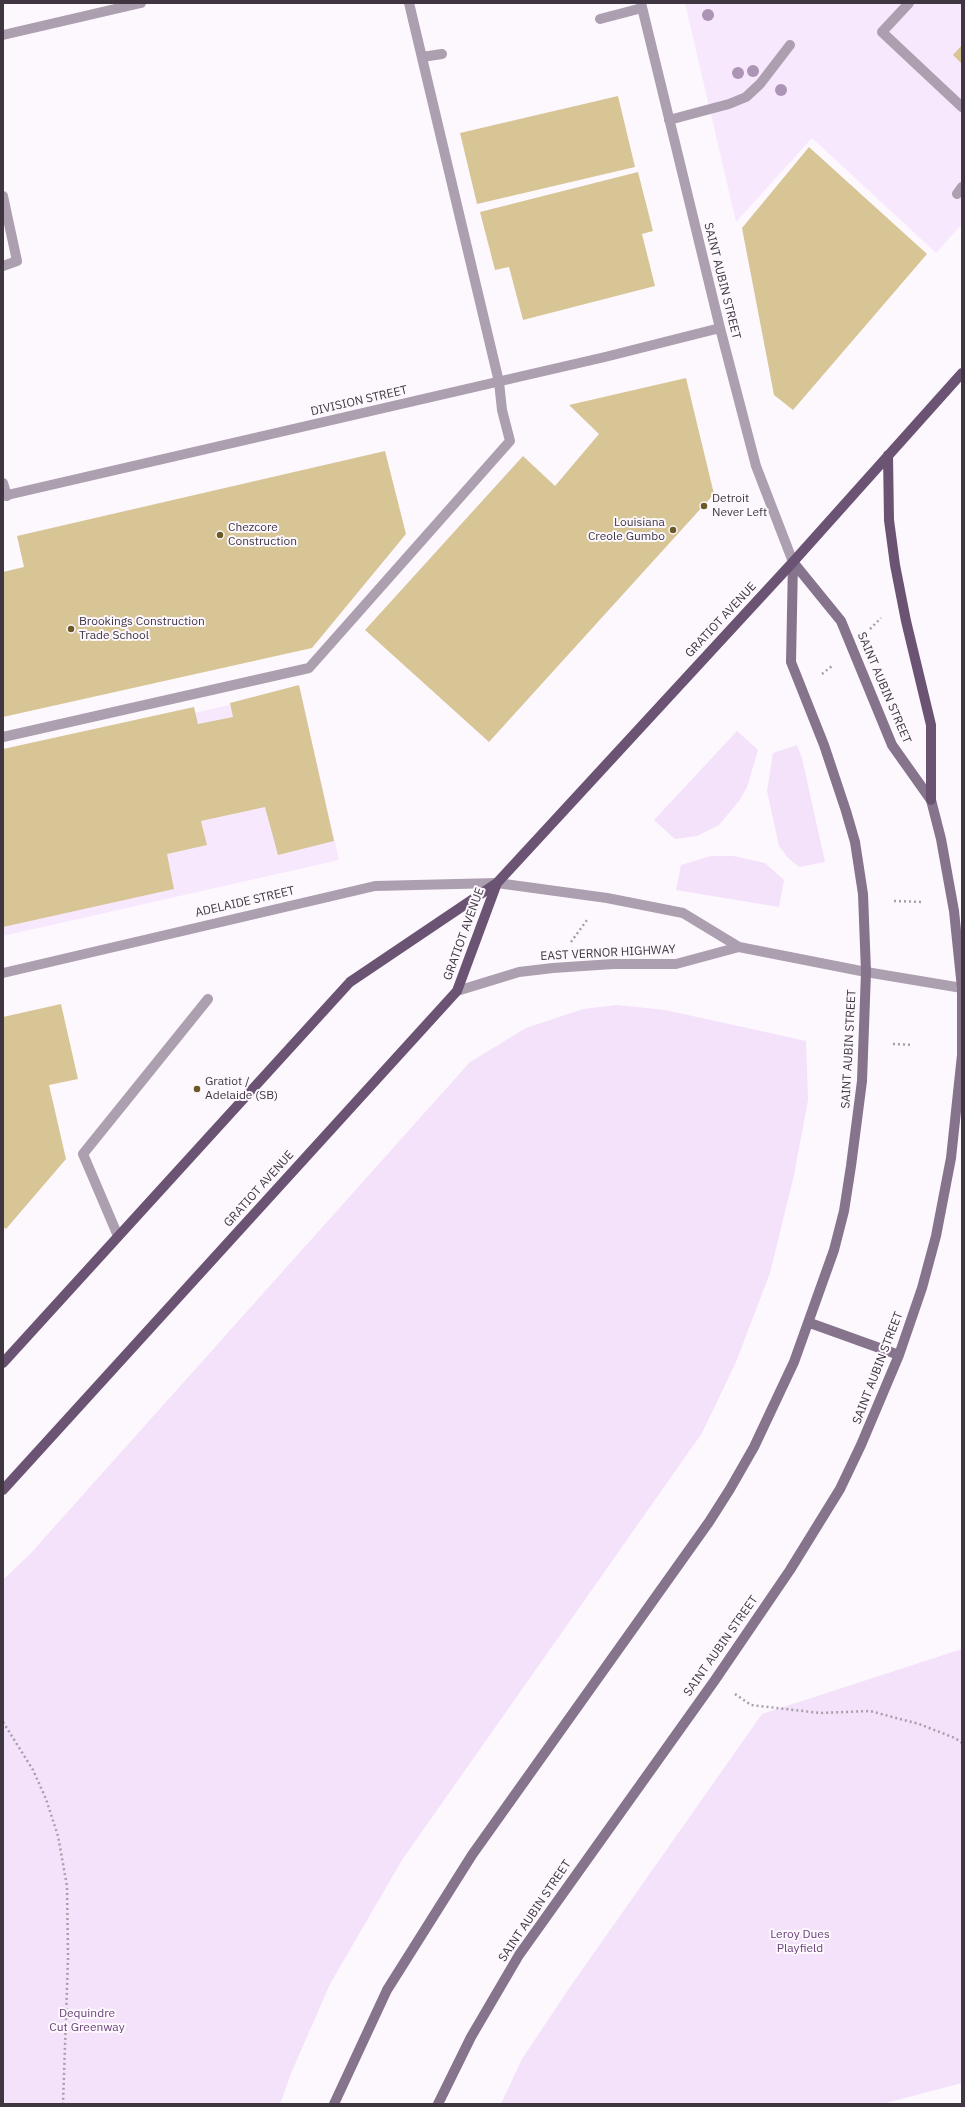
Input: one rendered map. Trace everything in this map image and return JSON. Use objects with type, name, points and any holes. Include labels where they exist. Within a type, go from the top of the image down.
[{"type":"main road","name":"GRATIOT AVENUE","points":[[3,1362],[350,982],[497,883],[793,562],[962,373]]},
{"type":"main road","points":[[888,455],[889,520],[895,565],[906,621],[931,725],[931,800]]},
{"type":"main road","name":"SAINT AUBIN STREET","points":[[438,2104],[471,2037],[519,1955],[715,1680],[790,1570],[840,1489],[862,1445],[900,1355],[922,1288],[936,1236],[951,1158],[962,1055],[962,988],[954,911],[941,839],[931,800],[892,745],[841,621],[793,562]]},
{"type":"main road","name":"SAINT AUBIN STREET","points":[[334,2104],[387,1990],[472,1855],[695,1541],[730,1489],[757,1441],[794,1362],[810,1323],[834,1250],[851,1166],[862,1081],[866,972],[863,894],[855,842],[836,780],[791,662],[793,562]]},
{"type":"main road","name":"GRATIOT AVENUE","points":[[3,1490],[457,991],[497,883]]},
{"type":"main road","points":[[810,1323],[900,1355]]},
{"type":"street","points":[[3,35],[140,3]]},
{"type":"street","points":[[3,737],[309,668],[510,441],[502,410],[499,382],[409,3]]},
{"type":"street","points":[[909,3],[882,32],[962,106]]},
{"type":"street","points":[[600,19],[642,5]]},
{"type":"street","name":"SAINT AUBIN STREET","points":[[642,5],[720,328],[756,466],[793,562]]},
{"type":"street","points":[[669,120],[729,104],[746,97],[760,84],[790,45]]},
{"type":"street","points":[[422,57],[442,54]]},
{"type":"street","points":[[3,196],[17,261],[3,266]]},
{"type":"street","name":"DIVISION STREET","points":[[5,496],[499,382],[720,328]]},
{"type":"street","points":[[3,483],[5,496]]},
{"type":"street","name":"EAST VERNOR HIGHWAY","points":[[497,883],[607,898],[683,913],[739,947],[866,972],[962,988]]},
{"type":"street","name":"ADELAIDE STREET","points":[[3,973],[375,886],[497,883]]},
{"type":"street","name":"EAST VERNOR HIGHWAY","points":[[457,991],[519,972],[605,964],[676,964],[739,947]]},
{"type":"street","points":[[118,1236],[83,1154],[208,999]]},
{"type":"path","points":[[866,634],[885,614]]},
{"type":"path","points":[[822,674],[834,664]]},
{"type":"path","points":[[894,901],[924,902]]},
{"type":"path","points":[[567,947],[590,916]]},
{"type":"path","points":[[893,1044],[913,1045]]},
{"type":"path","points":[[715,1680],[751,1705],[820,1713],[870,1711],[919,1724],[955,1738],[962,1743]]},
{"type":"path","points":[[3,1722],[33,1770],[46,1799],[58,1836],[67,1886],[69,1944],[63,2104]]},
{"type":"shaded area","points":[[685,3],[962,3],[962,224],[936,253],[812,138],[736,222]]},
{"type":"shaded area","points":[[300,689],[339,860],[3,936],[3,756]]},
{"type":"green space","points":[[737,731],[758,750],[747,787],[739,801],[719,825],[697,836],[675,839],[654,820]]},
{"type":"green space","points":[[797,745],[802,758],[825,862],[799,867],[788,858],[779,846],[767,791],[773,753]]},
{"type":"green space","points":[[711,856],[733,856],[765,863],[784,880],[779,907],[676,890],[681,865]]},
{"type":"green space","name":"Dequindre Cut Greenway","points":[[617,1005],[665,1010],[806,1041],[808,1100],[794,1175],[770,1273],[736,1362],[702,1433],[402,1860],[330,1984],[292,2071],[280,2104],[3,2104],[3,1580],[30,1554],[470,1062],[526,1028],[583,1009]]},
{"type":"green space","name":"Leroy Dues Playfield","points":[[962,1649],[962,2083],[882,2104],[501,2104],[522,2059],[570,1987],[762,1714]]},
{"type":"building","points":[[962,45],[962,64],[953,55]]},
{"type":"building","points":[[618,96],[635,167],[477,204],[460,133]]},
{"type":"building","points":[[809,147],[927,254],[793,410],[774,395],[742,228]]},
{"type":"building","points":[[638,172],[653,231],[642,234],[655,286],[523,320],[509,267],[495,270],[480,212]]},
{"type":"building","points":[[686,378],[714,494],[489,742],[365,630],[523,456],[555,486],[599,434],[569,405]]},
{"type":"building","points":[[385,451],[406,534],[312,648],[3,717],[3,572],[24,567],[17,536]]},
{"type":"building","points":[[299,685],[334,841],[278,855],[265,807],[201,821],[207,845],[167,854],[174,889],[3,927],[3,749],[194,707],[198,724],[233,717],[230,703]]},
{"type":"building","points":[[61,1004],[78,1079],[49,1085],[66,1159],[6,1229],[3,1227],[3,1017]]},
{"type":"place","name":"Detroit Never Left","points":[[704,506]]},
{"type":"place","name":"Louisiana Creole Gumbo","points":[[673,530]]},
{"type":"place","name":"Chezcore Construction","points":[[220,535]]},
{"type":"place","name":"Brookings Construction Trade School","points":[[71,629]]},
{"type":"place","name":"Gratiot / Adelaide (SB)","points":[[197,1089]]}]
